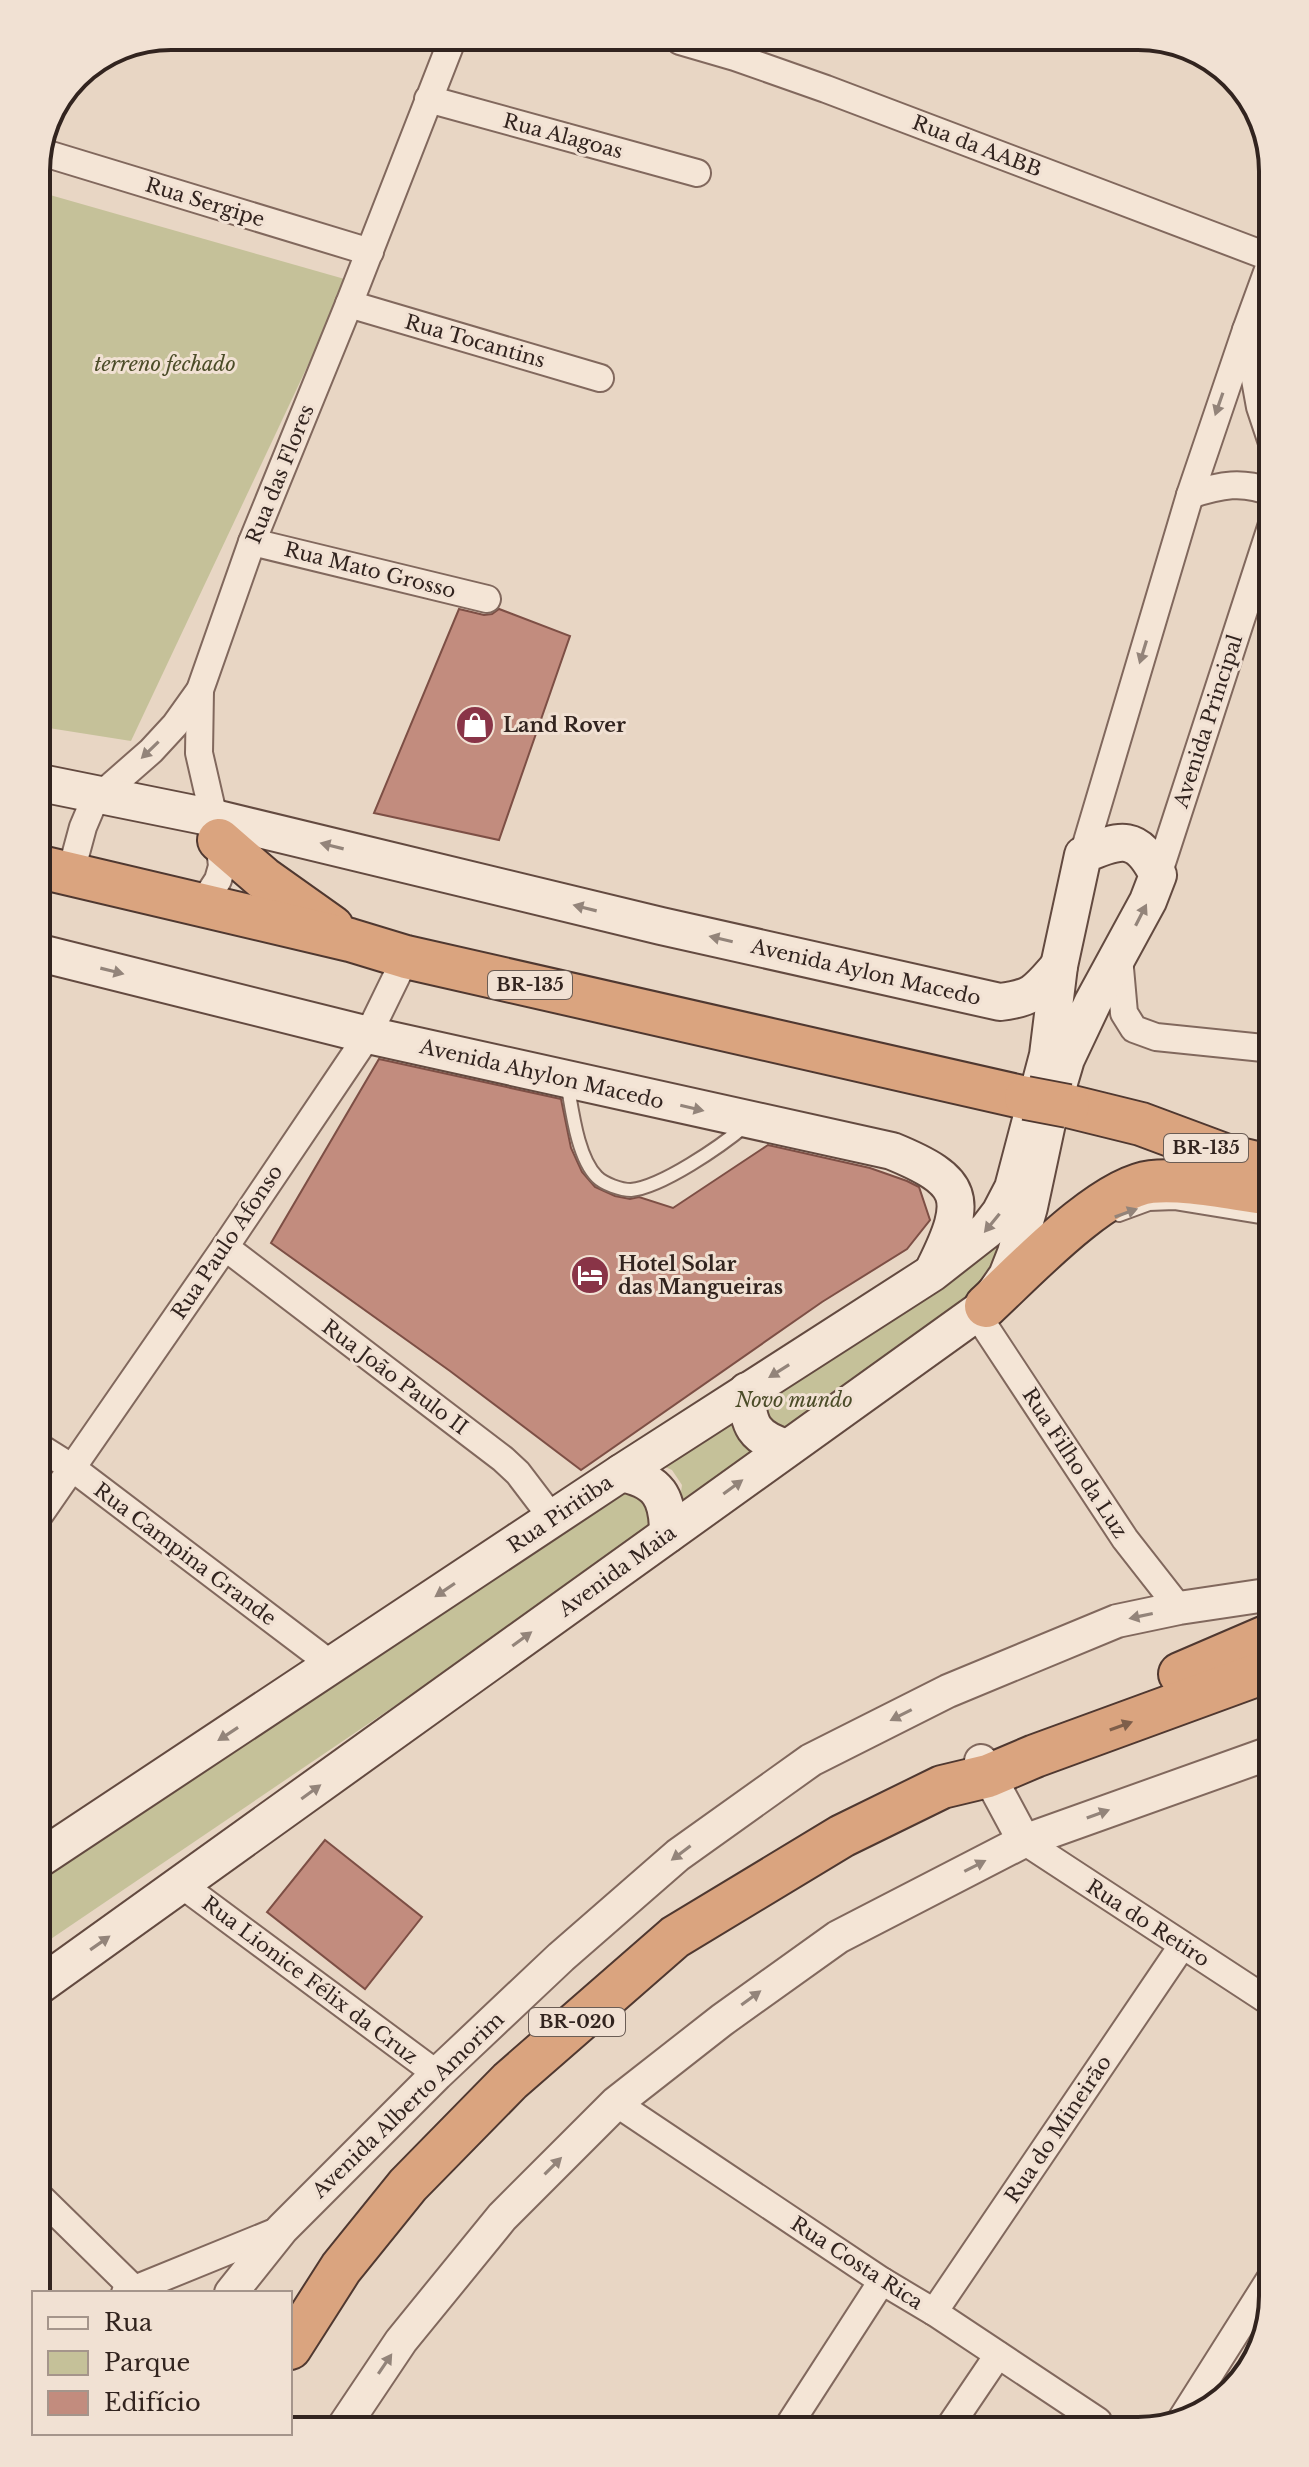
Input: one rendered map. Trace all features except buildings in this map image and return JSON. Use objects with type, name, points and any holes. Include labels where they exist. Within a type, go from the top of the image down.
[{"type":"highway","points":[[216,829],[263,878],[350,940]]},
{"type":"highway","name":"BR-135","points":[[53,871],[350,940],[406,957],[1028,1111],[1068,1106],[1141,1124],[1227,1156],[1259,1164]]},
{"type":"highway","name":"BR-135","points":[[1141,1124],[1186,1124],[1259,1138]]},
{"type":"highway","points":[[981,1310],[1104,1202],[1150,1182],[1259,1192]]},
{"type":"highway","points":[[985,1768],[1023,1738],[1259,1641]]},
{"type":"highway","points":[[985,1768],[1035,1756],[1259,1674]]},
{"type":"highway","name":"BR-020","points":[[292,2345],[341,2268],[408,2185],[510,2081],[675,1937],[842,1836],[985,1768]]},
{"type":"main road","name":"Avenida Aylon Macedo","points":[[50,785],[98,795],[216,829],[1000,1002],[1028,997],[1059,966]]},
{"type":"main road","points":[[1083,855],[1106,845],[1132,843],[1147,854],[1158,875]]},
{"type":"main road","name":"Rua Piritiba","points":[[50,1852],[621,1473],[932,1273],[987,1230],[1013,1188],[1028,1111],[1048,1055],[1059,966],[1083,855]]},
{"type":"main road","name":"Avenida Maia","points":[[50,1978],[981,1310],[1007,1276],[1016,1253],[1047,1123],[1066,1059],[1148,901],[1158,875]]},
{"type":"main road","name":"Avenida Ahylon Macedo","points":[[50,956],[368,1035],[892,1151],[926,1165],[940,1175],[954,1193],[956,1211],[952,1233],[932,1273]]},
{"type":"main road","points":[[747,1391],[749,1418],[754,1429],[771,1443],[787,1448]]},
{"type":"main road","points":[[621,1473],[636,1476],[663,1496],[668,1512],[668,1534]]},
{"type":"street","name":"Rua das Flores","points":[[53,871],[83,827],[98,795],[151,751],[175,725],[200,690],[252,542],[448,50]]},
{"type":"street","name":"Rua da AABB","points":[[742,50],[826,89],[1259,252]]},
{"type":"street","name":"Rua Alagoas","points":[[428,99],[697,173]]},
{"type":"street","name":"Rua Sergipe","points":[[51,155],[370,252]]},
{"type":"street","points":[[1083,855],[1190,495],[1259,294]]},
{"type":"street","name":"Rua Tocantins","points":[[349,304],[600,378]]},
{"type":"street","points":[[1246,330],[1259,402]]},
{"type":"street","points":[[1190,495],[1239,484],[1259,489]]},
{"type":"street","name":"Rua Mato Grosso","points":[[252,542],[487,599]]},
{"type":"street","name":"Avenida Principal","points":[[1158,875],[1259,564]]},
{"type":"street","points":[[200,690],[199,753],[222,866],[218,880],[201,906]]},
{"type":"street","name":"Rua Paulo Afonso","points":[[50,1499],[368,1035],[406,957]]},
{"type":"street","points":[[1119,957],[1124,1013],[1134,1029],[1156,1037],[1259,1048]]},
{"type":"street","name":"Rua João Paulo II","points":[[225,1247],[503,1459],[518,1473],[553,1519]]},
{"type":"street","name":"Rua Filho da Luz","points":[[981,1310],[1125,1539],[1179,1608]]},
{"type":"street","name":"Rua Campina Grande","points":[[50,1454],[332,1665]]},
{"type":"street","name":"Avenida Alberto Amorim","points":[[233,2291],[282,2229],[437,2074],[561,1957],[678,1855],[811,1760],[948,1691],[1117,1621],[1259,1596]]},
{"type":"street","points":[[350,2417],[401,2341],[502,2217],[616,2103],[722,2020],[838,1937],[1024,1841],[1259,1757]]},
{"type":"street","points":[[985,1768],[1024,1841]]},
{"type":"street","name":"Rua do Retiro","points":[[1024,1841],[1259,1995]]},
{"type":"street","name":"Rua Lionice Félix da Cruz","points":[[182,1885],[437,2074]]},
{"type":"street","name":"Rua do Mineirão","points":[[934,2312],[1182,1946]]},
{"type":"street","name":"Rua Costa Rica","points":[[616,2103],[1092,2417]]},
{"type":"street","points":[[50,2208],[129,2291],[282,2229]]},
{"type":"street","points":[[794,2417],[882,2281]]},
{"type":"street","points":[[1190,2405],[1259,2296]]},
{"type":"street","points":[[956,2417],[998,2355]]},
{"type":"lane","points":[[567,1079],[585,1159],[602,1182],[625,1190],[634,1190],[673,1174],[720,1147],[751,1122]]},
{"type":"lane","points":[[1106,1220],[1149,1204],[1175,1203],[1259,1217]]},
{"type":"lane","points":[[1054,1243],[1093,1226]]},
{"type":"green space","name":"terreno fechado","points":[[50,195],[348,280],[131,741],[50,728]]},
{"type":"green space","name":"Novo mundo","points":[[1032,1173],[982,1295],[783,1435],[757,1409],[766,1385]]},
{"type":"green space","name":"Novo mundo","points":[[738,1402],[768,1450],[678,1515],[682,1485],[672,1470],[654,1462]]},
{"type":"green space","points":[[630,1474],[662,1520],[604,1564],[50,1940],[50,1854]]},
{"type":"place","name":"Land Rover","points":[[475,725]]},
{"type":"place","name":"Hotel Solar das Mangueiras","points":[[590,1275]]}]
